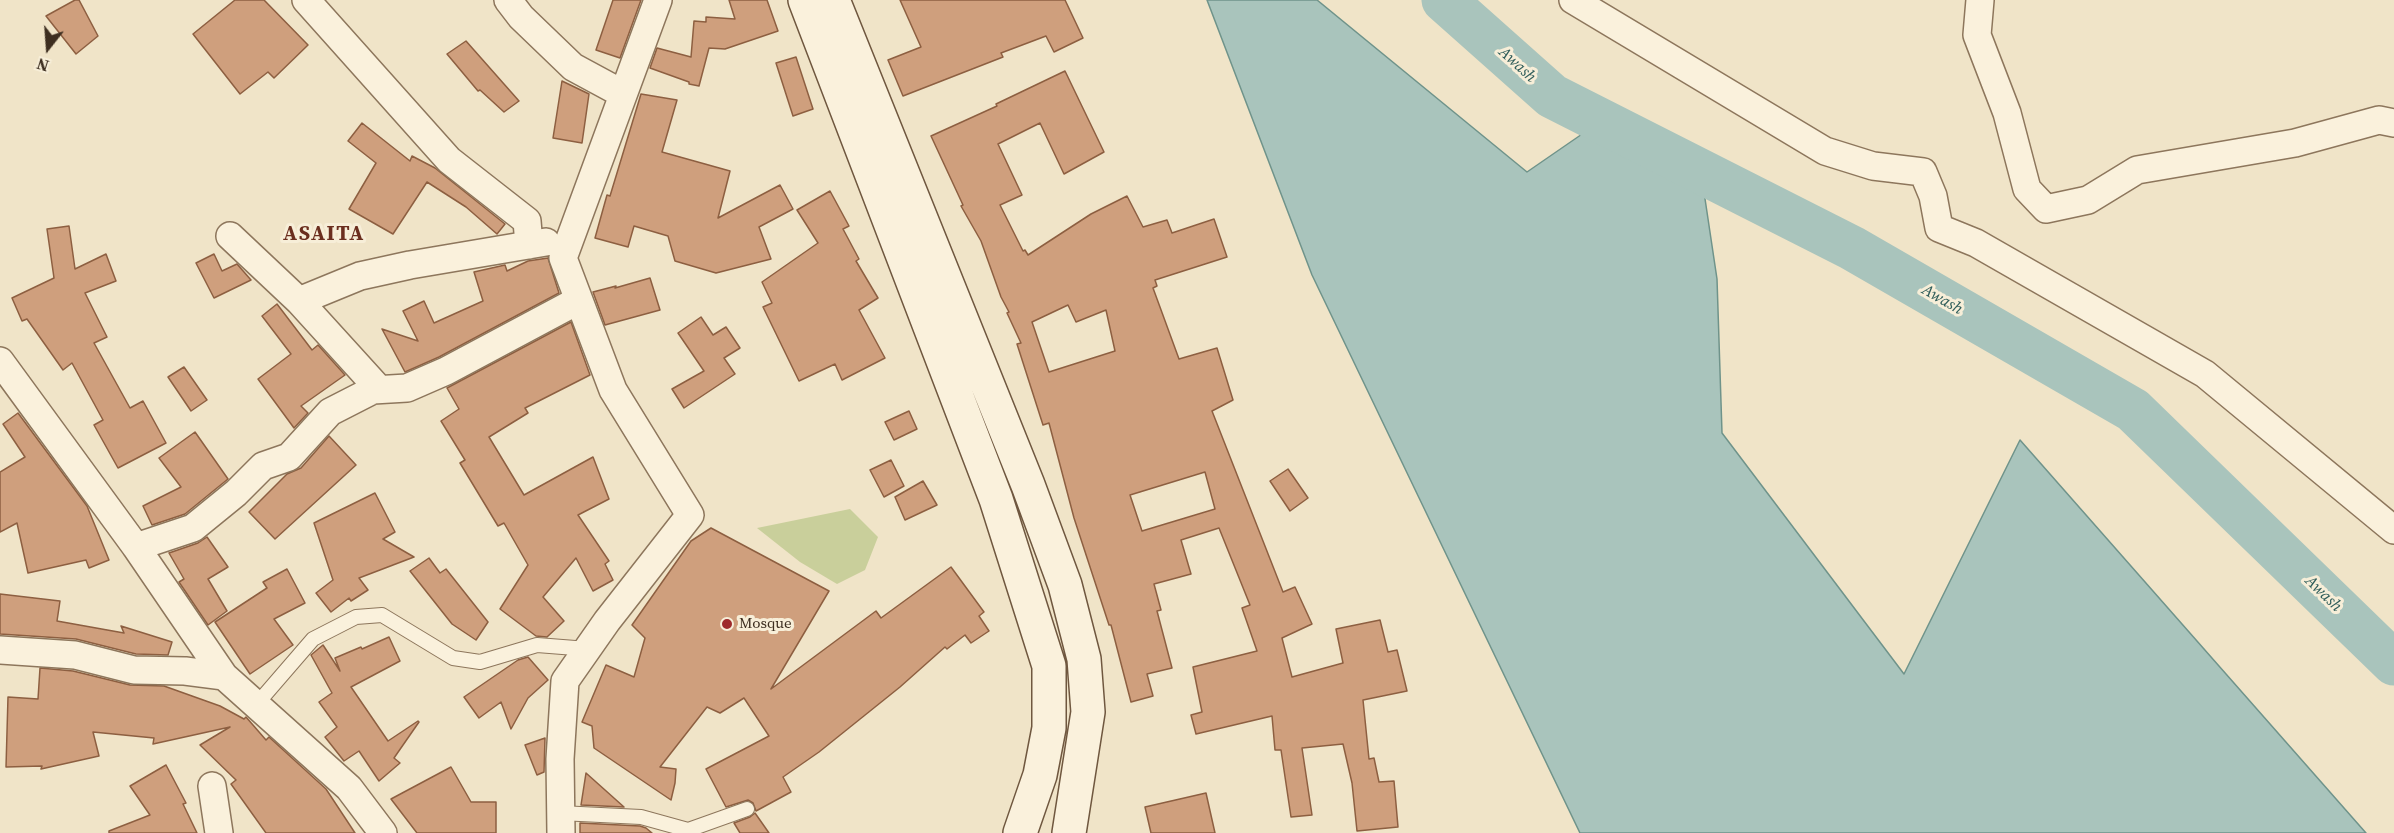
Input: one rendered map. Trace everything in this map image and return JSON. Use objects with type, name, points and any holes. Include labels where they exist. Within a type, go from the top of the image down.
[{"type":"main road","points":[[805,0],[996,499],[1049,666],[1049,728],[1040,775],[1020,833]]},
{"type":"main road","points":[[833,0],[1028,485],[1065,585],[1084,659],[1088,712],[1069,833]]},
{"type":"main road","points":[[996,499],[1028,485]]},
{"type":"street","points":[[306,0],[449,160],[527,221],[529,245]]},
{"type":"street","points":[[560,823],[560,759],[565,681],[607,621],[690,515],[613,390],[563,258],[658,0]]},
{"type":"street","points":[[1573,0],[1825,151],[1873,166],[1923,172],[1933,196],[1939,228],[1976,243],[2205,374],[2394,530]]},
{"type":"street","points":[[1980,0],[1977,35],[2007,113],[2027,189],[2046,209],[2088,200],[2137,171],[2295,143],[2379,120],[2394,123]]},
{"type":"street","points":[[516,6],[573,67],[623,94]]},
{"type":"street","points":[[230,236],[299,301],[379,389]]},
{"type":"street","points":[[299,301],[360,276],[570,237]]},
{"type":"street","points":[[136,547],[193,528],[236,493],[263,466],[289,457],[330,412],[373,390],[407,388],[436,375],[579,300]]},
{"type":"street","points":[[0,361],[136,547],[224,676],[349,788],[383,833]]},
{"type":"street","points":[[0,650],[75,655],[134,670],[185,670],[224,676]]},
{"type":"street","points":[[212,786],[219,833]]},
{"type":"lane","points":[[256,705],[312,639],[356,617],[382,615],[453,658],[480,662],[537,645],[588,649]]},
{"type":"lane","points":[[560,823],[641,817],[688,830],[747,809]]},
{"type":"green space","points":[[850,509],[878,537],[865,570],[837,584],[800,562],[757,528]]},
{"type":"water","points":[[1207,0],[1317,0],[1527,172],[1601,121],[1701,172],[1717,279],[1722,433],[1904,674],[2020,440],[2366,833],[1580,833],[1312,275]]},
{"type":"building","points":[[79,0],[98,36],[76,54],[46,16]]},
{"type":"building","points":[[235,0],[264,0],[308,45],[274,78],[268,72],[240,94],[193,34]]},
{"type":"building","points":[[613,0],[641,0],[620,58],[596,50]]},
{"type":"building","points":[[729,0],[767,0],[778,31],[725,49],[709,48],[699,86],[650,68],[657,48],[691,57],[694,21],[706,22],[706,17],[735,19]]},
{"type":"building","points":[[900,0],[1065,0],[1083,38],[1054,52],[1046,36],[1001,53],[1003,57],[903,96],[888,60],[921,47]]},
{"type":"building","points":[[466,41],[519,101],[504,112],[480,90],[478,91],[447,54]]},
{"type":"building","points":[[796,57],[813,109],[793,116],[776,63]]},
{"type":"building","points":[[1065,71],[1104,152],[1064,174],[1040,123],[998,144],[1022,195],[1000,205],[1023,251],[1025,250],[1028,255],[1091,214],[1127,196],[1143,227],[1167,220],[1172,233],[1214,219],[1227,257],[1155,280],[1157,286],[1153,288],[1179,359],[1217,348],[1233,400],[1212,411],[1283,592],[1295,587],[1312,624],[1282,638],[1292,677],[1343,663],[1336,629],[1380,620],[1388,652],[1397,650],[1407,691],[1363,700],[1369,759],[1374,758],[1379,782],[1394,781],[1398,827],[1357,831],[1352,783],[1343,744],[1302,748],[1312,815],[1291,817],[1281,750],[1275,750],[1272,716],[1196,734],[1191,715],[1202,712],[1193,667],[1257,651],[1242,608],[1250,605],[1219,528],[1181,540],[1191,574],[1154,584],[1161,610],[1157,611],[1172,668],[1147,674],[1153,696],[1131,702],[1111,625],[1109,625],[1074,518],[1049,423],[1043,425],[1017,344],[1021,343],[1007,313],[1009,312],[1001,297],[981,241],[961,206],[963,205],[931,136],[997,106],[996,104]],"holes":[[[1068,305],[1076,322],[1106,310],[1115,351],[1049,372],[1032,322]],[[1205,472],[1215,509],[1142,531],[1130,495]]]},
{"type":"building","points":[[562,81],[589,94],[582,143],[553,138]]},
{"type":"building","points":[[641,94],[677,100],[662,152],[730,171],[718,218],[780,185],[793,209],[759,227],[771,259],[716,273],[675,261],[668,236],[634,226],[628,247],[595,238]]},
{"type":"building","points":[[362,123],[410,161],[412,156],[435,168],[505,224],[497,234],[466,207],[427,182],[393,234],[349,209],[376,163],[348,141]]},
{"type":"building","points":[[830,191],[849,226],[843,229],[859,259],[856,261],[878,298],[859,310],[885,358],[842,380],[835,364],[799,381],[763,307],[772,303],[762,282],[818,243],[797,210]]},
{"type":"building","points":[[69,226],[75,269],[106,254],[116,281],[85,293],[107,337],[94,343],[130,408],[143,401],[166,443],[118,468],[94,425],[103,420],[72,363],[63,370],[27,319],[22,321],[12,298],[54,278],[47,229]]},
{"type":"building","points":[[214,254],[222,271],[237,264],[251,280],[214,298],[196,263]]},
{"type":"building","points":[[548,258],[559,293],[439,357],[405,372],[382,329],[418,341],[403,311],[424,301],[434,323],[483,301],[474,272],[505,265],[507,271],[528,261]]},
{"type":"building","points":[[650,278],[660,310],[605,325],[593,292]]},
{"type":"building","points":[[277,304],[312,350],[318,345],[345,375],[301,406],[308,413],[294,428],[258,379],[291,354],[262,316]]},
{"type":"building","points":[[701,317],[713,335],[726,327],[740,348],[724,358],[735,374],[684,408],[672,389],[704,371],[678,333]]},
{"type":"building","points":[[571,322],[590,375],[525,408],[528,413],[489,437],[524,495],[593,457],[609,499],[578,515],[609,561],[605,564],[613,580],[593,591],[576,558],[543,597],[564,621],[547,637],[536,636],[500,609],[528,565],[504,523],[498,526],[460,463],[465,460],[441,421],[459,409],[447,388]]},
{"type":"building","points":[[184,367],[207,400],[191,411],[168,377]]},
{"type":"building","points":[[909,411],[917,429],[894,440],[885,422]]},
{"type":"building","points":[[18,413],[87,506],[109,560],[89,568],[86,560],[28,573],[17,523],[0,532],[0,472],[25,457],[3,424]]},
{"type":"building","points":[[195,432],[228,479],[185,514],[152,525],[143,506],[181,487],[159,458]]},
{"type":"building","points":[[329,436],[356,465],[275,539],[249,512],[287,474],[301,468]]},
{"type":"building","points":[[891,460],[904,486],[884,497],[870,470]]},
{"type":"building","points":[[1288,469],[1308,498],[1290,511],[1270,481]]},
{"type":"building","points":[[923,481],[937,505],[905,520],[895,497]]},
{"type":"building","points":[[375,493],[395,532],[383,539],[414,557],[359,578],[368,590],[351,601],[349,598],[331,612],[316,593],[333,580],[314,523]]},
{"type":"building","points":[[711,528],[829,591],[771,689],[876,611],[881,618],[951,567],[984,612],[979,616],[989,631],[971,643],[965,635],[947,649],[945,647],[900,687],[819,752],[783,777],[791,792],[756,811],[753,803],[748,800],[726,807],[706,769],[769,736],[744,698],[720,713],[707,707],[660,767],[676,769],[671,800],[594,748],[592,726],[582,722],[606,665],[634,677],[645,638],[632,625],[691,541]]},
{"type":"building","points":[[207,537],[228,567],[208,579],[227,611],[208,625],[179,582],[184,579],[169,553],[198,543]]},
{"type":"building","points":[[429,558],[440,573],[446,569],[488,622],[476,640],[452,624],[410,571]]},
{"type":"building","points":[[287,569],[305,603],[274,619],[293,645],[250,674],[215,622],[267,588],[263,582]]},
{"type":"building","points":[[0,594],[60,601],[57,621],[124,633],[121,626],[172,642],[168,655],[136,654],[76,639],[0,634]]},
{"type":"building","points":[[389,637],[400,661],[351,687],[388,741],[419,722],[394,758],[400,763],[379,781],[359,751],[344,761],[325,737],[337,727],[319,702],[332,693],[311,655],[323,645],[340,671],[335,658]]},
{"type":"building","points":[[528,657],[548,680],[528,698],[511,729],[501,702],[479,718],[464,697],[518,660]]},
{"type":"building","points":[[40,668],[73,671],[130,685],[164,686],[220,706],[244,719],[246,717],[266,740],[269,737],[326,789],[355,833],[266,833],[231,784],[236,780],[200,745],[230,727],[153,744],[154,738],[93,732],[99,756],[41,769],[42,766],[6,767],[8,697],[38,699]]},
{"type":"building","points":[[545,738],[544,772],[537,775],[525,745]]},
{"type":"building","points":[[166,765],[186,803],[183,804],[197,833],[109,833],[109,831],[150,815],[130,786]]},
{"type":"building","points":[[451,767],[471,802],[496,802],[496,833],[417,833],[391,799]]},
{"type":"building","points":[[586,773],[624,807],[581,805]]},
{"type":"building","points":[[1206,793],[1215,833],[1151,833],[1145,807]]},
{"type":"building","points":[[755,813],[769,833],[740,833],[734,823]]},
{"type":"building","points":[[580,823],[640,826],[652,833],[580,833]]},
{"type":"waterway","name":"Awash","points":[[1444,0],[1552,96],[1852,248],[2133,410],[2394,663]]},
{"type":"place","name":"Mosque","points":[[727,624]]},
{"type":"district","name":"ASAITA","points":[[324,235]]}]
